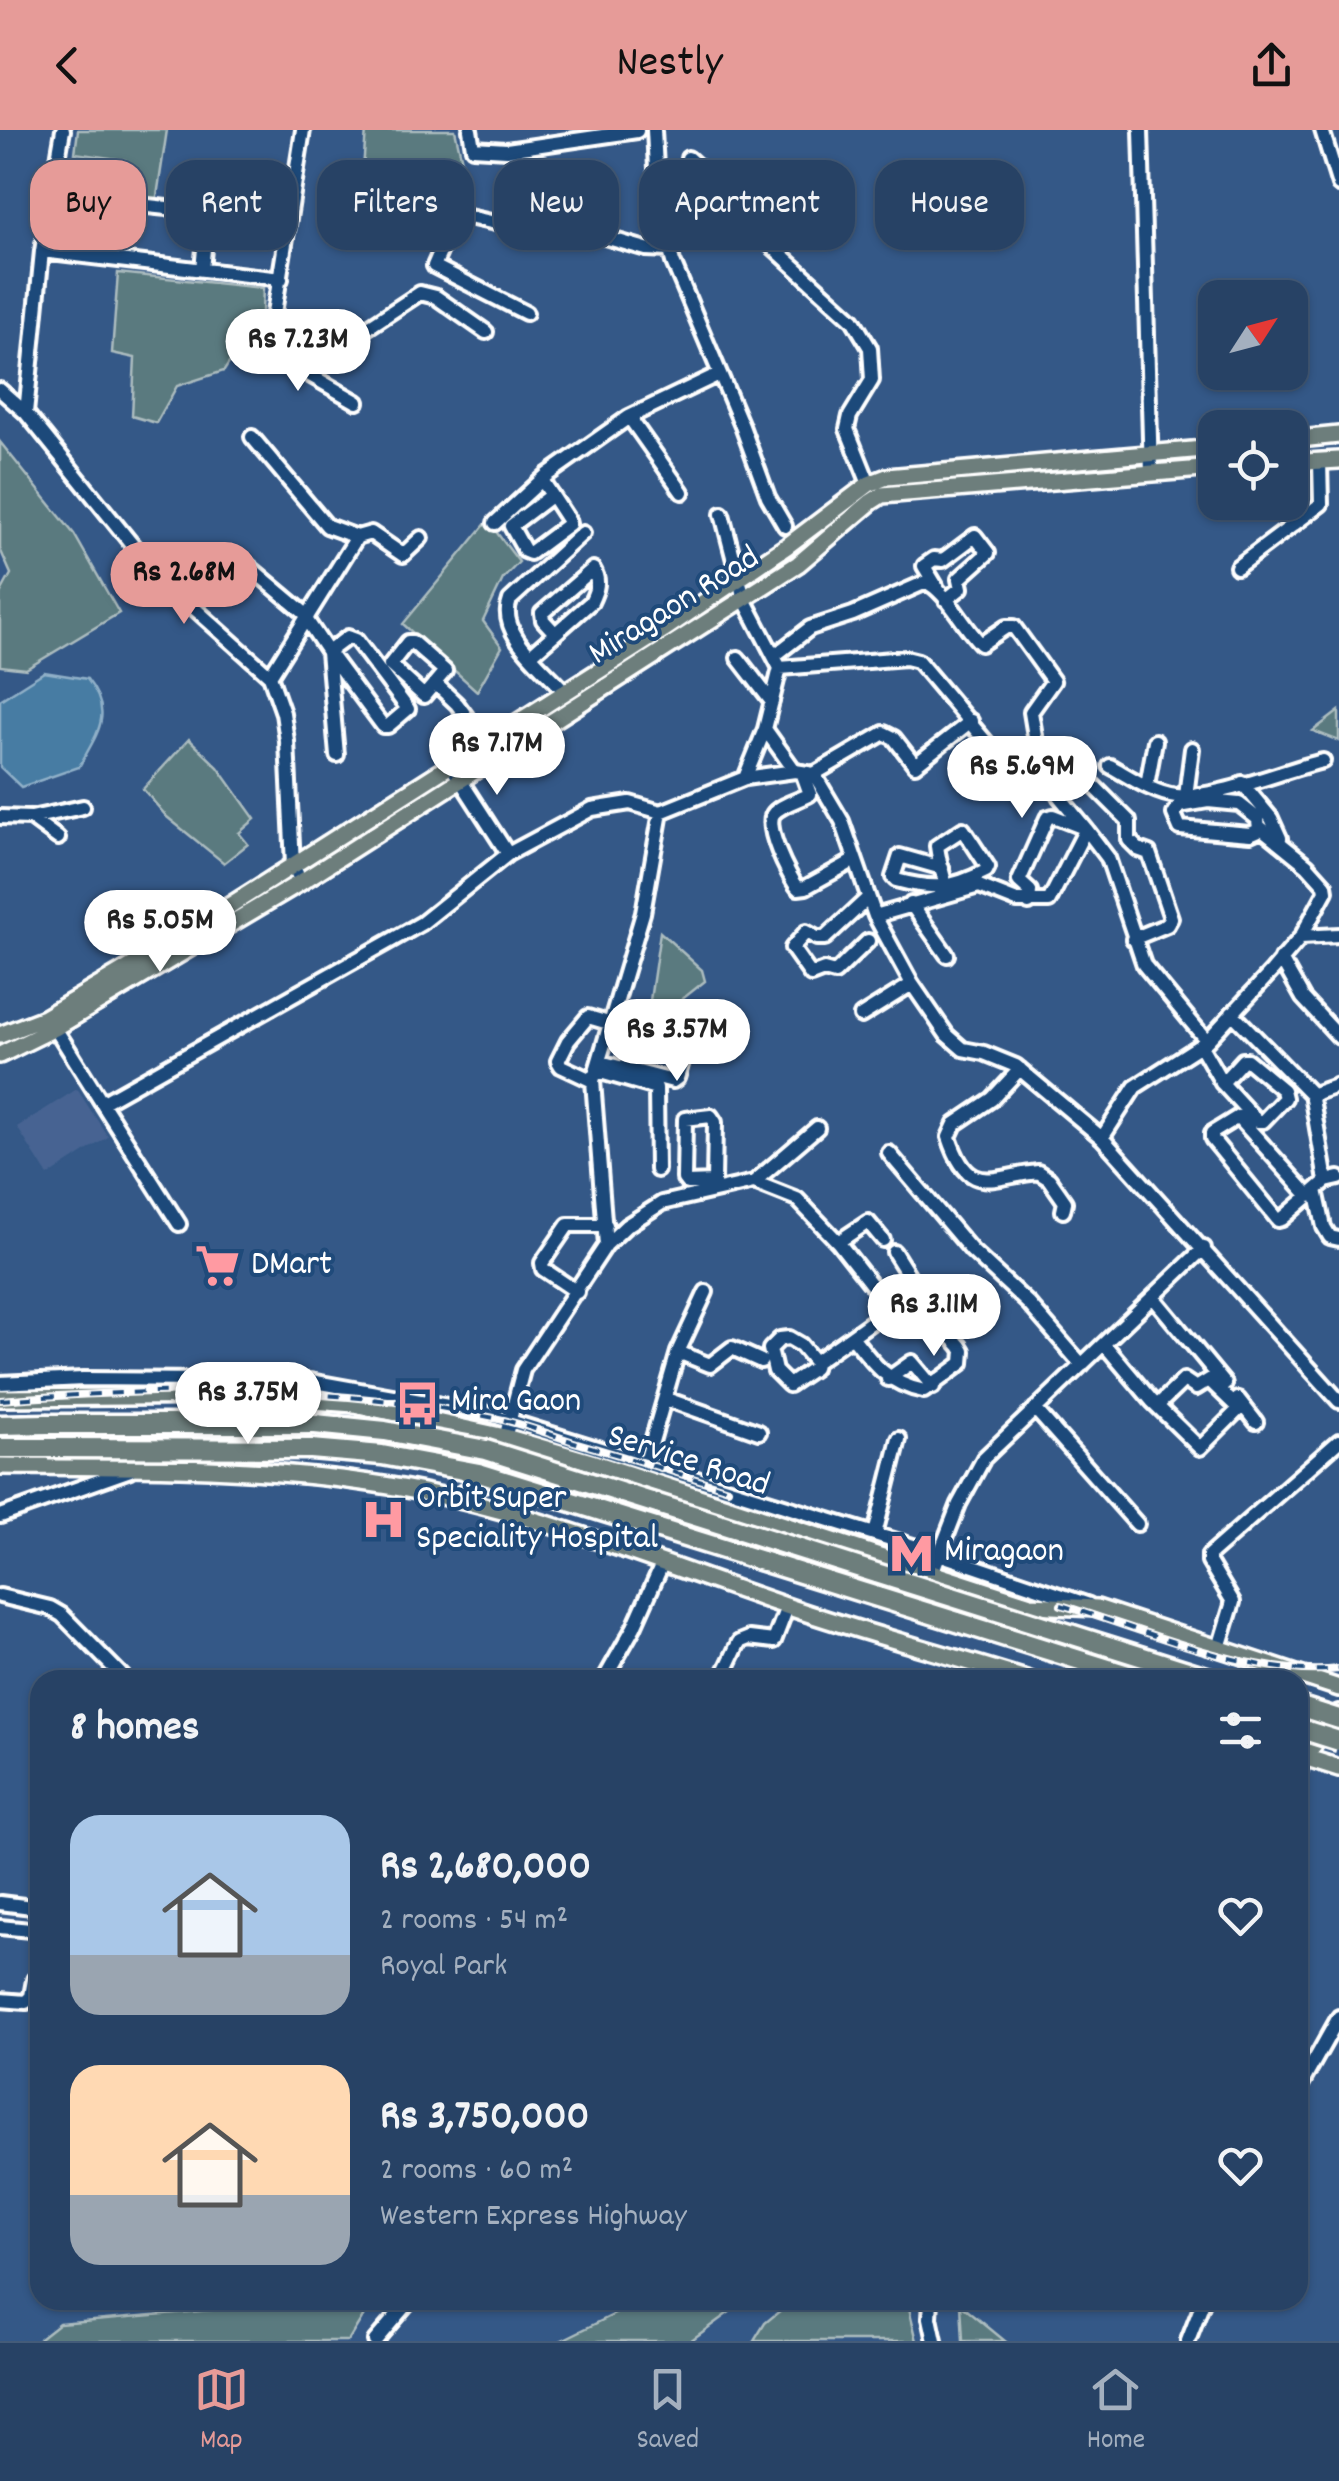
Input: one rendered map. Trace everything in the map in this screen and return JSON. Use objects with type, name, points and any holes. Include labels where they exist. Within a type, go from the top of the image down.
[{"type":"highway","points":[[0,1425],[316,1424],[385,1431],[486,1450],[1184,1670]]},
{"type":"highway","points":[[0,1448],[311,1449],[382,1455],[479,1473],[1112,1670]]},
{"type":"highway","points":[[1308,1708],[1339,1716]]},
{"type":"highway","points":[[1308,1731],[1339,1740]]},
{"type":"main road","points":[[1308,438],[1339,435]]},
{"type":"main road","name":"Miragaon Road","points":[[0,1035],[44,1018],[294,865],[739,579],[869,484],[887,476],[1198,450]]},
{"type":"main road","points":[[1308,463],[1339,460]]},
{"type":"main road","name":"Miragaon Road","points":[[0,1056],[55,1028],[301,882],[744,600],[798,564],[882,495],[1198,469]]},
{"type":"main road","points":[[210,1378],[210,1396]]},
{"type":"main road","name":"Service Road","points":[[0,1398],[210,1396],[354,1404],[594,1454],[841,1544],[1030,1605],[1098,1608],[1286,1670]]},
{"type":"main road","points":[[0,1466],[258,1469],[373,1483],[450,1498],[529,1519],[787,1607],[996,1670]]},
{"type":"main road","points":[[841,1544],[847,1525]]},
{"type":"main road","name":"Service Road","points":[[1308,1677],[1339,1684]]},
{"type":"main road","points":[[1308,1748],[1339,1716]]},
{"type":"main road","points":[[1308,1758],[1339,1768]]},
{"type":"street","points":[[26,414],[42,251],[63,130]]},
{"type":"street","points":[[303,130],[268,351],[357,402]]},
{"type":"street","points":[[470,130],[474,148],[507,150],[637,131]]},
{"type":"street","points":[[654,130],[656,160]]},
{"type":"street","points":[[1141,130],[1151,472]]},
{"type":"street","points":[[1322,130],[1339,185]]},
{"type":"street","points":[[688,158],[710,178],[730,208],[852,320],[870,348],[872,380],[850,416],[847,429],[869,484]]},
{"type":"street","points":[[109,259],[118,204],[154,206],[206,214],[202,270]]},
{"type":"street","points":[[526,313],[434,266],[455,218],[587,232],[639,246]]},
{"type":"street","points":[[670,250],[768,497],[785,526],[787,546],[798,564]]},
{"type":"street","points":[[42,251],[281,280]]},
{"type":"street","points":[[270,342],[296,354],[346,329],[364,330],[420,294],[436,297],[486,332]]},
{"type":"street","points":[[495,523],[542,480],[629,417],[718,374]]},
{"type":"street","points":[[0,390],[26,414],[154,572],[270,676],[283,713],[294,865],[301,882]]},
{"type":"street","points":[[629,417],[682,492]]},
{"type":"street","points":[[252,437],[328,526],[357,537],[370,533],[403,555],[421,538]]},
{"type":"street","points":[[1237,568],[1321,504],[1320,462]]},
{"type":"street","points":[[542,480],[552,495],[569,524],[530,553],[511,526],[552,495]]},
{"type":"street","points":[[722,514],[744,600],[777,662],[765,729],[746,778]]},
{"type":"street","points":[[785,526],[801,535],[814,551]]},
{"type":"street","points":[[565,692],[511,631],[508,606],[583,534]]},
{"type":"street","points":[[777,662],[911,658],[918,661],[1006,767],[1010,767],[1037,748],[1030,712],[1053,681],[1014,627],[981,644],[946,600],[924,566],[933,559],[943,560],[975,536],[988,554],[959,579],[961,588],[946,600]]},
{"type":"street","points":[[270,676],[357,537]]},
{"type":"street","points":[[246,564],[307,618],[328,652],[383,726],[408,711],[353,638],[348,637],[328,652]]},
{"type":"street","points":[[532,654],[591,602],[597,591],[593,569],[544,610],[544,620],[555,633]]},
{"type":"street","points":[[777,662],[810,628],[853,614],[920,582],[936,586]]},
{"type":"street","points":[[412,642],[445,670],[436,684],[421,696],[390,668],[390,663],[412,642]]},
{"type":"street","points":[[328,652],[337,755]]},
{"type":"street","points":[[738,658],[772,702]]},
{"type":"street","points":[[436,684],[457,704],[485,742]]},
{"type":"street","points":[[102,1102],[422,923],[508,854],[592,808],[630,803],[661,812],[746,778],[804,772],[884,733],[894,738],[914,764],[920,764],[971,721]]},
{"type":"street","points":[[765,729],[842,821],[875,916],[912,984],[947,1035],[962,1049],[998,1058],[1020,1070],[1102,1138],[1339,1400]]},
{"type":"street","points":[[1147,785],[1156,741]]},
{"type":"street","points":[[1186,796],[1192,748]]},
{"type":"street","points":[[1110,766],[1160,792],[1186,796],[1323,761]]},
{"type":"street","points":[[450,764],[508,854]]},
{"type":"street","points":[[804,772],[808,796],[774,812],[771,820],[777,848],[794,882],[798,888],[806,887],[855,860]]},
{"type":"street","points":[[1133,939],[1167,925],[1171,918],[1149,853],[1131,843],[1130,821],[1082,774],[1059,796],[1108,858],[1133,939],[1144,966],[1204,1043],[1222,1084],[1261,1122],[1285,1098],[1284,1090],[1246,1060],[1222,1084]]},
{"type":"street","points":[[1242,784],[1271,818],[1282,844]]},
{"type":"street","points":[[1102,1138],[1135,1087],[1204,1043],[1301,937],[1326,886],[1260,828],[1258,819],[1231,802],[1186,804],[1174,814],[1180,828],[1250,834],[1260,828]]},
{"type":"street","points":[[0,817],[30,818],[84,807]]},
{"type":"street","points":[[606,1246],[597,1162],[597,1071],[643,913],[661,812]]},
{"type":"street","points":[[1029,903],[1030,891],[1019,881],[1047,818],[1053,816],[1086,829]]},
{"type":"street","points":[[30,818],[58,838]]},
{"type":"street","points":[[875,916],[947,890],[988,869],[963,829],[937,844],[947,890]]},
{"type":"street","points":[[942,868],[900,856],[893,877],[927,888],[980,886],[1029,903],[1043,902],[1054,897],[1086,829]]},
{"type":"street","points":[[1108,858],[1131,843]]},
{"type":"street","points":[[868,898],[825,938],[806,932],[792,948],[815,975],[824,970],[838,972],[868,941]]},
{"type":"street","points":[[911,904],[947,955]]},
{"type":"street","points":[[1301,937],[1339,935]]},
{"type":"street","points":[[1281,960],[1303,998],[1339,1037]]},
{"type":"street","points":[[860,1016],[912,984]]},
{"type":"street","points":[[1232,1014],[1313,1096],[1324,1227],[1330,1237],[1339,1239]]},
{"type":"street","points":[[588,1017],[613,1022],[684,1038],[687,1045],[677,1078],[672,1081],[561,1066],[558,1061],[568,1041],[588,1017]]},
{"type":"street","points":[[55,1028],[180,1224]]},
{"type":"street","points":[[1020,1070],[992,1100],[954,1124],[949,1137],[955,1156],[976,1179],[990,1182],[1038,1172],[1065,1202],[1063,1211]]},
{"type":"street","points":[[597,1071],[656,1088],[657,1170]]},
{"type":"street","points":[[1313,1096],[1339,1085]]},
{"type":"street","points":[[714,1186],[714,1118],[689,1116],[685,1118],[687,1183],[714,1186],[754,1182],[797,1200],[838,1242],[903,1325],[936,1317],[963,1351],[962,1364],[933,1387],[910,1388],[888,1379],[852,1336]]},
{"type":"street","points":[[1238,1117],[1322,1186],[1282,1219],[1273,1218],[1212,1139],[1212,1133],[1238,1117]]},
{"type":"street","points":[[754,1182],[818,1128]]},
{"type":"street","points":[[889,1153],[972,1251],[1029,1304],[1082,1365]]},
{"type":"street","points":[[529,1519],[502,1486],[500,1463],[523,1370],[606,1246],[652,1208],[714,1186]]},
{"type":"street","points":[[838,1242],[868,1222],[883,1240]]},
{"type":"street","points":[[577,1292],[543,1269],[542,1263],[568,1225],[606,1225]]},
{"type":"street","points":[[932,1573],[959,1504],[984,1458],[1204,1248]]},
{"type":"street","points":[[815,1362],[918,1288],[894,1252]]},
{"type":"street","points":[[646,1462],[678,1352],[706,1292]]},
{"type":"street","points":[[1153,1297],[1256,1422]]},
{"type":"street","points":[[1104,1344],[1158,1406],[1200,1448],[1240,1409],[1209,1380],[1196,1388],[1184,1380],[1158,1406]]},
{"type":"street","points":[[678,1352],[710,1365],[732,1348],[761,1361]]},
{"type":"street","points":[[888,1379],[912,1362],[933,1387]]},
{"type":"street","points":[[0,1383],[210,1378],[348,1386],[510,1420],[594,1454],[646,1462],[1098,1608]]},
{"type":"street","points":[[666,1398],[759,1432]]},
{"type":"street","points":[[1036,1409],[1137,1524]]},
{"type":"street","points":[[875,1534],[899,1439]]},
{"type":"street","points":[[1219,1648],[1234,1602],[1208,1562],[1209,1555],[1339,1441]]},
{"type":"street","points":[[450,1498],[486,1483],[500,1463]]},
{"type":"street","points":[[0,1516],[139,1468]]},
{"type":"street","points":[[610,1670],[634,1628],[663,1562]]},
{"type":"street","points":[[0,1596],[50,1608],[62,1615],[116,1670]]},
{"type":"street","points":[[726,1670],[740,1642],[749,1638],[774,1641],[787,1607]]},
{"type":"street","points":[[0,1903],[30,1907]]},
{"type":"street","points":[[0,1927],[30,1930]]},
{"type":"street","points":[[0,2000],[26,2002],[30,1997]]},
{"type":"street","points":[[1308,2072],[1339,2017]]},
{"type":"street","points":[[375,2341],[401,2310]]},
{"type":"street","points":[[930,2310],[935,2341]]},
{"type":"street","points":[[1188,2341],[1200,2310]]},
{"type":"shaded area","points":[[44,672],[87,679],[100,703],[100,723],[79,767],[21,787],[0,767],[0,700]]},
{"type":"shaded area","points":[[77,1089],[108,1137],[48,1176],[17,1127]]},
{"type":"green space","points":[[78,130],[167,130],[156,203],[146,202],[146,160],[75,153]]},
{"type":"green space","points":[[366,130],[455,130],[462,160],[364,160]]},
{"type":"green space","points":[[118,273],[263,288],[262,312],[224,371],[177,386],[156,423],[132,416],[135,358],[112,353]]},
{"type":"green space","points":[[0,442],[74,534],[119,613],[26,669],[0,666],[0,594],[11,574],[0,549]]},
{"type":"green space","points":[[488,521],[519,562],[503,579],[483,621],[502,647],[477,691],[403,624]]},
{"type":"green space","points":[[1339,711],[1339,741],[1313,731]]},
{"type":"green space","points":[[189,739],[218,767],[255,819],[239,833],[248,844],[224,863],[167,817],[143,789]]},
{"type":"green space","points":[[660,932],[702,970],[705,981],[660,1017],[648,1014]]},
{"type":"green space","points":[[210,2310],[367,2310],[348,2341],[36,2341],[59,2323]]},
{"type":"green space","points":[[623,2310],[732,2310],[690,2341],[560,2341]]},
{"type":"green space","points":[[781,2310],[909,2310],[917,2341],[754,2341],[765,2323]]},
{"type":"green space","points":[[961,2310],[967,2310],[1005,2341],[963,2341]]},
{"type":"railway","points":[[0,1400],[186,1391],[372,1399],[504,1420],[728,1489]]},
{"type":"railway","points":[[1061,1605],[1235,1659],[1272,1667],[1339,1669]]},
{"type":"place","name":"DMart","points":[[218,1266]]},
{"type":"place","name":"Mira Gaon","points":[[418,1403]]},
{"type":"place","name":"Orbit Super Speciality Hospital","points":[[383,1520]]},
{"type":"place","name":"Miragaon","points":[[911,1553]]}]
